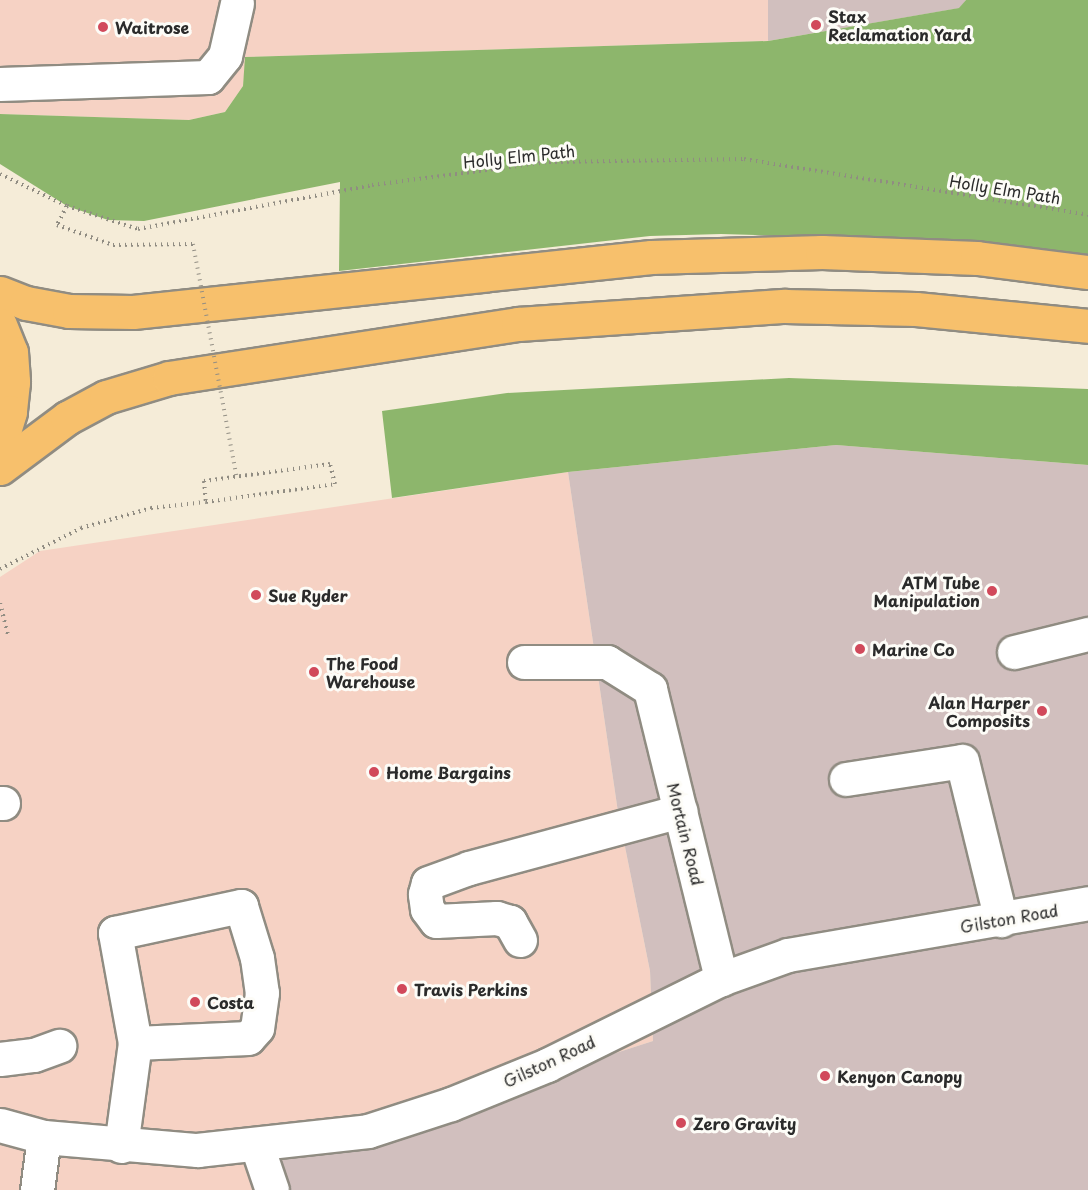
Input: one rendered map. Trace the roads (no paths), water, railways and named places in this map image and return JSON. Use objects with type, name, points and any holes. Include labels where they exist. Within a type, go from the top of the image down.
[{"type":"highway","points":[[0,293],[26,303],[69,311],[132,312],[651,257],[822,252],[977,258],[1088,272]]},
{"type":"highway","points":[[0,468],[86,407],[106,397],[169,378],[518,324],[784,306],[916,309],[1088,326]]},
{"type":"highway","points":[[0,325],[11,352],[13,382],[10,412],[0,444]]},
{"type":"street","points":[[0,84],[208,77],[225,56],[237,3]]},
{"type":"street","points":[[1014,652],[1088,634]]},
{"type":"street","name":"Mortain Road","points":[[524,662],[607,662],[650,688],[721,979]]},
{"type":"street","points":[[846,778],[962,760],[1001,920]]},
{"type":"street","points":[[520,940],[510,922],[497,918],[436,921],[427,909],[424,894],[428,883],[469,868],[680,811]]},
{"type":"street","name":"Gilston Road","points":[[0,1125],[45,1137],[121,1146],[197,1150],[257,1146],[368,1131],[451,1104],[547,1065],[721,979],[788,955],[1001,920],[1088,903]]},
{"type":"street","points":[[121,1146],[135,1043],[116,933],[241,906],[257,958],[260,1005],[257,1028],[248,1038],[135,1043]]},
{"type":"street","points":[[0,1059],[34,1055],[59,1046]]},
{"type":"street","points":[[37,1190],[45,1137]]},
{"type":"street","points":[[257,1146],[272,1190]]},
{"type":"place","name":"Stax Reclamation Yard","points":[[816,25]]},
{"type":"place","name":"Waitrose","points":[[103,27]]},
{"type":"place","name":"ATM Tube Manipulation","points":[[992,591]]},
{"type":"place","name":"Sue Ryder","points":[[256,595]]},
{"type":"place","name":"Marine Co","points":[[860,649]]},
{"type":"place","name":"The Food Warehouse","points":[[314,672]]},
{"type":"place","name":"Alan Harper Composits","points":[[1042,711]]},
{"type":"place","name":"Home Bargains","points":[[374,772]]},
{"type":"place","name":"Travis Perkins","points":[[402,989]]},
{"type":"place","name":"Costa","points":[[195,1002]]},
{"type":"place","name":"Kenyon Canopy","points":[[825,1076]]},
{"type":"place","name":"Zero Gravity","points":[[681,1123]]}]
